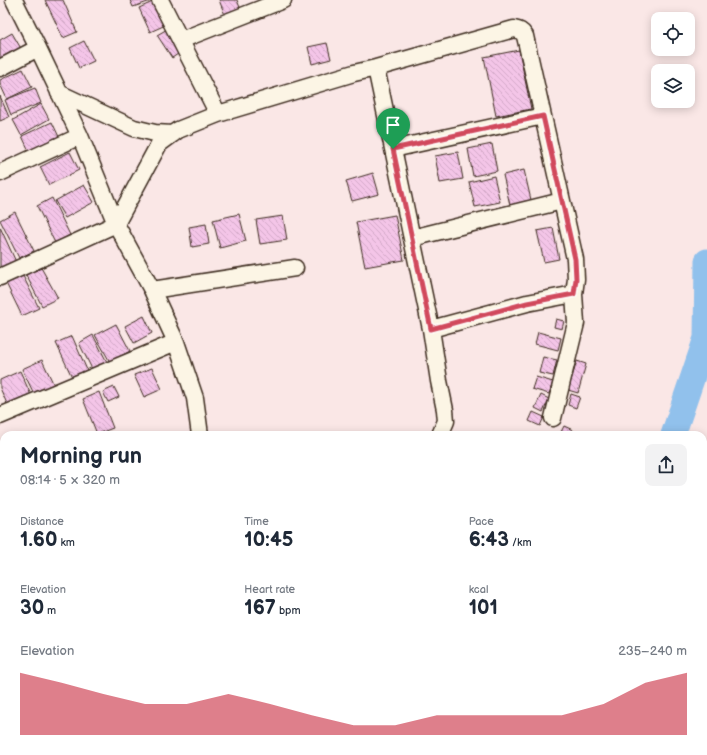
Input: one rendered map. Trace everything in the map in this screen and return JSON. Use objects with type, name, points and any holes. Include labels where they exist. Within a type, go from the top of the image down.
[{"type":"street","points":[[14,0],[80,136],[116,224],[152,290],[176,342],[195,398],[199,431]]},
{"type":"street","points":[[160,0],[218,114]]},
{"type":"street","points":[[181,40],[283,0]]},
{"type":"street","points":[[0,276],[116,224],[159,144],[178,130],[218,114],[354,73],[514,29],[519,30],[525,36],[575,259],[576,279],[574,294],[576,323],[554,418]]},
{"type":"street","points":[[0,68],[38,48]]},
{"type":"street","points":[[376,68],[431,329],[438,381],[445,410],[446,421],[442,431]]},
{"type":"street","points":[[59,93],[134,128],[154,133],[173,134]]},
{"type":"street","points":[[393,149],[543,116]]},
{"type":"street","points":[[0,173],[80,136]]},
{"type":"street","points":[[412,238],[562,201]]},
{"type":"street","points":[[152,290],[295,268]]},
{"type":"street","points":[[431,329],[527,303],[574,294]]},
{"type":"street","points":[[0,416],[176,342]]},
{"type":"building","points":[[45,0],[63,0],[77,32],[63,38]]},
{"type":"building","points":[[130,0],[154,0],[133,7]]},
{"type":"building","points":[[157,0],[170,23],[150,32],[139,8]]},
{"type":"building","points":[[219,0],[237,0],[241,10],[225,15]]},
{"type":"building","points":[[169,28],[184,50],[172,58],[157,35]]},
{"type":"building","points":[[12,33],[23,52],[0,64],[0,40]]},
{"type":"building","points":[[84,41],[94,61],[79,68],[70,48]]},
{"type":"building","points":[[327,43],[331,59],[312,64],[308,47]]},
{"type":"building","points":[[519,50],[531,109],[496,116],[484,57]]},
{"type":"building","points":[[23,69],[32,87],[7,99],[0,84],[0,80]]},
{"type":"building","points":[[35,88],[41,103],[11,115],[5,100]]},
{"type":"building","points":[[0,96],[9,117],[0,121]]},
{"type":"building","points":[[41,104],[49,119],[21,135],[13,120]]},
{"type":"building","points":[[52,122],[60,139],[30,153],[22,136]]},
{"type":"building","points":[[492,144],[497,171],[473,176],[468,149]]},
{"type":"building","points":[[70,152],[79,170],[49,185],[40,167]]},
{"type":"building","points":[[458,152],[463,179],[440,183],[435,156]]},
{"type":"building","points":[[524,170],[531,200],[510,205],[503,175]]},
{"type":"building","points":[[373,173],[379,194],[352,201],[346,181]]},
{"type":"building","points":[[494,176],[500,202],[475,207],[469,182]]},
{"type":"building","points":[[84,185],[94,202],[65,218],[55,201]]},
{"type":"building","points":[[52,198],[70,235],[55,243],[37,206]]},
{"type":"building","points":[[15,212],[34,251],[19,258],[0,220]]},
{"type":"building","points":[[239,214],[246,241],[220,248],[213,220]]},
{"type":"building","points":[[395,215],[404,260],[365,267],[356,222]]},
{"type":"building","points":[[283,216],[287,240],[260,244],[256,220]]},
{"type":"building","points":[[206,224],[209,244],[192,247],[189,227]]},
{"type":"building","points":[[0,227],[17,264],[0,272]]},
{"type":"building","points":[[553,228],[559,259],[544,262],[537,231]]},
{"type":"building","points":[[39,264],[58,298],[42,306],[24,271]]},
{"type":"building","points":[[21,272],[39,308],[22,316],[4,279]]},
{"type":"building","points":[[144,316],[152,333],[134,343],[125,326]]},
{"type":"building","points":[[556,319],[564,321],[562,329],[554,327]]},
{"type":"building","points":[[116,324],[130,351],[110,362],[95,335]]},
{"type":"building","points":[[538,332],[561,338],[558,350],[535,344]]},
{"type":"building","points":[[93,335],[108,364],[93,371],[79,343]]},
{"type":"building","points":[[72,336],[87,370],[72,377],[56,343]]},
{"type":"building","points":[[543,357],[557,360],[553,376],[539,373]]},
{"type":"building","points":[[42,360],[55,387],[35,396],[22,369]]},
{"type":"building","points":[[577,361],[586,364],[578,393],[568,390]]},
{"type":"building","points":[[152,368],[162,389],[144,397],[134,375]]},
{"type":"building","points":[[20,371],[31,395],[8,406],[0,388],[0,380]]},
{"type":"building","points":[[536,377],[553,382],[549,394],[532,389]]},
{"type":"building","points":[[114,387],[119,397],[108,402],[103,392]]},
{"type":"building","points":[[99,392],[113,428],[105,431],[96,431],[83,399]]},
{"type":"building","points":[[571,394],[580,397],[576,408],[568,405]]},
{"type":"building","points":[[541,395],[549,399],[543,412],[535,408]]},
{"type":"building","points":[[533,412],[544,417],[540,426],[529,421]]},
{"type":"building","points":[[564,426],[573,430],[573,431],[562,431]]},
{"type":"waterway","points":[[674,431],[706,338],[707,261]]},
{"type":"route","points":[[543,116],[575,259],[576,279],[574,294],[527,303],[431,329],[393,149],[543,116]]}]
